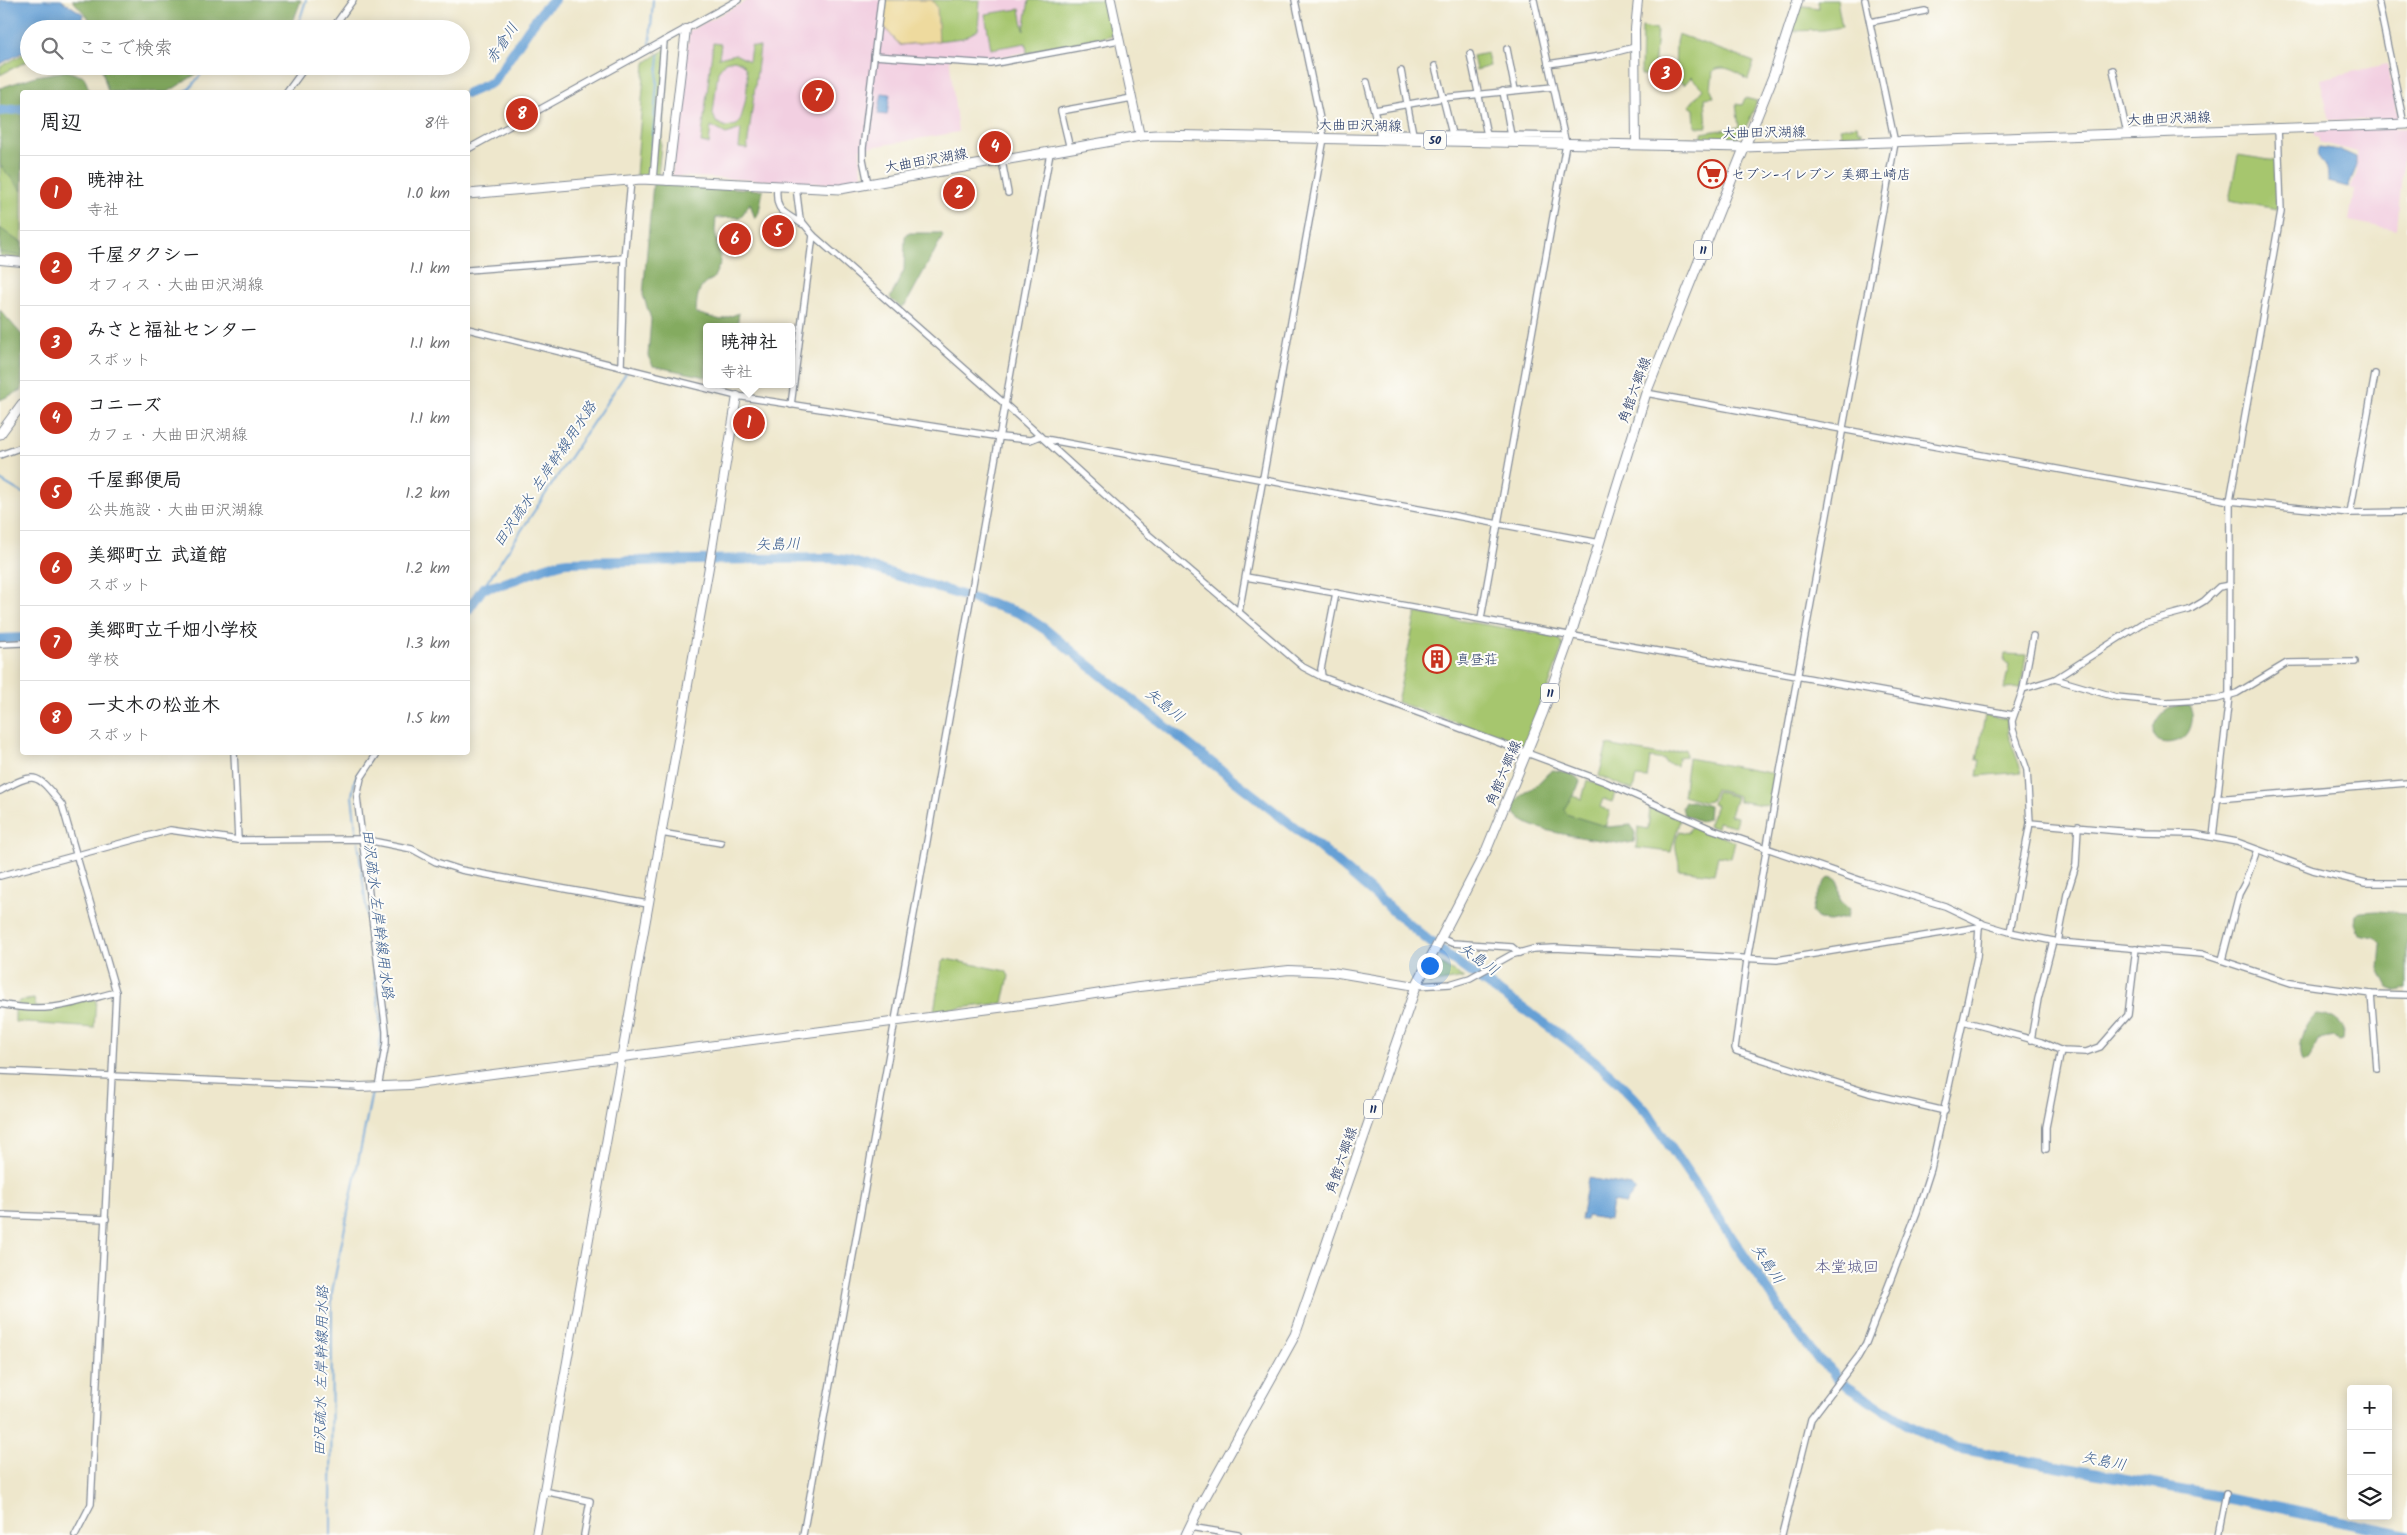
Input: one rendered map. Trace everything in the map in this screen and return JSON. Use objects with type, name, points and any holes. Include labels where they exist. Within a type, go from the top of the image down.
[{"type":"main road","name":"角館六郷線","points":[[1188,1531],[1295,1334],[1416,986],[1486,851],[1527,752],[1571,634],[1646,394],[1774,74],[1798,0]]},
{"type":"main road","name":"大曲田沢湖線","points":[[470,194],[631,180],[840,189],[1140,136],[1324,138],[1380,136],[1565,140],[1636,145],[1744,147],[2406,124]]},
{"type":"main road","points":[[0,434],[20,407]]},
{"type":"street","points":[[339,20],[353,0]]},
{"type":"street","points":[[470,148],[738,0]]},
{"type":"street","points":[[868,184],[863,148],[881,0]]},
{"type":"street","points":[[1111,0],[1140,136]]},
{"type":"street","points":[[1239,612],[1324,138],[1295,0]]},
{"type":"street","points":[[1481,618],[1565,140],[1534,0]]},
{"type":"street","points":[[1636,145],[1635,47],[1638,0]]},
{"type":"street","points":[[1865,0],[1894,143],[1841,429],[1747,960],[1736,1052],[1869,1093],[1944,1111]]},
{"type":"street","points":[[2378,0],[2406,124]]},
{"type":"street","points":[[1870,22],[1925,11]]},
{"type":"street","points":[[668,181],[686,29]]},
{"type":"street","points":[[874,56],[991,64],[1119,40]]},
{"type":"street","points":[[653,180],[664,41]]},
{"type":"street","points":[[1548,64],[1601,56],[1635,47]]},
{"type":"street","points":[[1506,48],[1515,90]]},
{"type":"street","points":[[1470,54],[1487,135]]},
{"type":"street","points":[[1436,66],[1452,134]]},
{"type":"street","points":[[1401,70],[1413,134]]},
{"type":"street","points":[[2113,70],[2127,133]]},
{"type":"street","points":[[288,90],[299,75]]},
{"type":"street","points":[[1367,82],[1380,136],[1452,134],[1565,140]]},
{"type":"street","points":[[1375,110],[1443,98],[1553,87]]},
{"type":"street","points":[[1503,92],[1511,136]]},
{"type":"street","points":[[1070,149],[1061,111],[1132,98]]},
{"type":"street","points":[[2213,837],[2229,696],[2230,501],[2281,211],[2278,127]]},
{"type":"street","points":[[804,1535],[1050,153]]},
{"type":"street","points":[[1002,161],[1008,193]]},
{"type":"street","points":[[621,366],[624,258],[631,180]]},
{"type":"street","points":[[777,186],[776,202],[778,208],[806,227]]},
{"type":"street","points":[[796,187],[800,219],[812,235],[1006,405],[1149,535],[1303,667],[1322,677],[1605,782],[1710,829],[1865,882],[1946,906],[1980,925],[2056,942],[2202,954],[2291,983],[2372,994],[2407,995]]},
{"type":"street","points":[[795,380],[812,235]]},
{"type":"street","points":[[470,270],[624,258]]},
{"type":"street","points":[[0,260],[20,262]]},
{"type":"street","points":[[470,329],[703,387]]},
{"type":"street","points":[[2350,513],[2375,374]]},
{"type":"street","points":[[706,388],[737,396],[792,405],[1001,436],[1030,440],[1041,437],[1600,543]]},
{"type":"street","points":[[792,405],[794,388]]},
{"type":"street","points":[[1646,394],[2230,501],[2350,513],[2407,512]]},
{"type":"street","points":[[536,1535],[709,567],[737,396]]},
{"type":"street","points":[[0,455],[20,448]]},
{"type":"street","points":[[1246,577],[2013,715]]},
{"type":"street","points":[[2023,689],[2055,679],[2144,622],[2189,610],[2204,601],[2219,587],[2230,585]]},
{"type":"street","points":[[1322,677],[1321,669],[1336,593]]},
{"type":"street","points":[[2010,932],[2030,823],[2027,770],[2013,730],[2013,715],[2023,689],[2032,636]]},
{"type":"street","points":[[0,644],[20,643]]},
{"type":"street","points":[[2055,679],[2116,697],[2183,701],[2229,696],[2287,663],[2355,662]]},
{"type":"street","points":[[234,755],[238,840]]},
{"type":"street","points":[[376,755],[361,778],[358,789],[362,840],[386,1031],[386,1043],[378,1088]]},
{"type":"street","points":[[0,791],[31,777],[43,782],[62,805],[78,854],[116,992],[91,1504],[75,1535]]},
{"type":"street","points":[[2216,799],[2407,783]]},
{"type":"street","points":[[2030,823],[2213,837],[2238,842],[2313,870],[2366,883],[2407,883]]},
{"type":"street","points":[[2031,1040],[2038,998],[2056,942],[2076,865],[2078,826]]},
{"type":"street","points":[[0,876],[170,830],[238,840],[362,840],[412,848],[436,862],[461,870],[648,904]]},
{"type":"street","points":[[661,833],[721,843]]},
{"type":"street","points":[[2222,960],[2239,894],[2246,883],[2257,850]]},
{"type":"street","points":[[0,1071],[378,1088],[1044,1002],[1139,987],[1289,970],[1325,971],[1416,986],[1450,984],[1470,978],[1511,955],[1533,949],[1555,948],[1747,960],[1777,960],[1980,925]]},
{"type":"street","points":[[1782,1535],[1811,1419],[1858,1357],[1866,1343],[1931,1169],[1977,957],[1980,925]]},
{"type":"street","points":[[1439,939],[1452,943],[1512,947],[1519,953]]},
{"type":"street","points":[[1963,1020],[2061,1050],[2086,1052],[2100,1047],[2128,1015],[2136,948]]},
{"type":"street","points":[[0,1004],[22,1008],[49,1009],[116,992]]},
{"type":"street","points":[[2372,994],[2377,1068]]},
{"type":"street","points":[[2046,1149],[2046,1127],[2061,1050]]},
{"type":"street","points":[[0,1215],[106,1219]]},
{"type":"street","points":[[544,1491],[590,1501],[584,1535]]},
{"type":"street","points":[[2218,1535],[2226,1494]]},
{"type":"street","points":[[1188,1531],[1238,1535]]},
{"type":"shaded area","points":[[748,0],[1108,0],[1113,35],[990,59],[949,55],[958,132],[860,149],[861,178],[856,185],[672,176],[689,31]]},
{"type":"shaded area","points":[[2387,64],[2399,120],[2330,120],[2320,79]]},
{"type":"shaded area","points":[[2406,128],[2397,230],[2349,221],[2354,190],[2350,189],[2357,172],[2357,152],[2319,142],[2320,137],[2315,136],[2314,129]]},
{"type":"green space","points":[[72,0],[301,0],[293,20],[89,20]]},
{"type":"green space","points":[[885,0],[980,0],[978,30],[963,38],[900,45],[882,25]]},
{"type":"green space","points":[[1029,0],[1106,0],[1113,35],[1027,53],[1026,43],[991,49],[985,14],[1020,9],[1024,30]]},
{"type":"green space","points":[[1818,0],[1837,0],[1842,27],[1824,30],[1791,31],[1798,5],[1819,8]]},
{"type":"green space","points":[[1642,27],[1657,30],[1654,72],[1657,72],[1657,75],[1641,75]]},
{"type":"green space","points":[[1678,34],[1754,62],[1748,80],[1727,68],[1713,71],[1711,89],[1714,97],[1705,98],[1707,127],[1695,127],[1694,109],[1689,106],[1703,89],[1691,77],[1684,85],[1675,77]]},
{"type":"green space","points":[[713,43],[721,44],[719,58],[735,54],[749,61],[751,46],[760,47],[747,149],[739,148],[741,129],[726,134],[711,126],[709,144],[701,143]],"holes":[[[734,60],[740,62],[746,70],[746,99],[740,121],[737,125],[726,127],[716,122],[713,114],[718,71],[725,62]]]},
{"type":"green space","points":[[670,46],[658,176],[636,175],[645,63]]},
{"type":"green space","points":[[1487,53],[1490,66],[1476,70],[1473,56]]},
{"type":"green space","points":[[20,56],[20,65],[0,75],[0,67]]},
{"type":"green space","points":[[78,75],[84,77],[89,90],[20,90],[20,189],[0,165],[0,88],[36,76]]},
{"type":"green space","points":[[103,75],[195,75],[171,90],[107,90]]},
{"type":"green space","points":[[1745,98],[1757,101],[1751,117],[1740,135],[1733,140],[1725,142],[1687,143],[1687,138],[1702,139],[1702,133],[1739,127],[1736,104],[1742,105]]},
{"type":"green space","points":[[1857,125],[1858,131],[1862,131],[1861,140],[1843,140],[1840,128]]},
{"type":"green space","points":[[0,142],[20,159],[20,259],[0,256]]},
{"type":"green space","points":[[2238,155],[2276,161],[2277,209],[2229,200]]},
{"type":"green space","points":[[653,183],[763,190],[759,212],[755,219],[750,203],[741,217],[716,218],[715,231],[721,262],[713,279],[704,285],[699,293],[696,313],[721,320],[739,313],[738,323],[703,323],[703,376],[653,366],[648,356],[651,319],[643,295]]},
{"type":"green space","points":[[0,228],[20,241],[20,256],[0,253]]},
{"type":"green space","points":[[907,233],[941,233],[943,236],[906,304],[901,308],[890,298],[904,270],[905,237]]},
{"type":"green space","points":[[0,310],[20,333],[20,391],[0,400]]},
{"type":"green space","points":[[1416,613],[1559,637],[1563,646],[1527,747],[1397,702]]},
{"type":"green space","points":[[2005,654],[2026,655],[2021,688],[2004,689],[2009,664],[2004,662]]},
{"type":"green space","points":[[2178,705],[2189,705],[2192,711],[2192,721],[2186,735],[2181,740],[2174,742],[2163,742],[2156,739],[2154,732],[2160,716],[2168,709]]},
{"type":"green space","points":[[1985,715],[2007,719],[2008,734],[2022,772],[1977,776],[1980,760],[1977,760]]},
{"type":"green space","points":[[1607,745],[1660,755],[1685,749],[1686,756],[1678,757],[1677,766],[1665,763],[1665,760],[1650,758],[1647,778],[1636,777],[1633,790],[1599,776]]},
{"type":"green space","points":[[1688,758],[1775,774],[1770,806],[1738,801],[1738,796],[1715,789],[1710,801],[1704,802],[1683,796]]},
{"type":"green space","points":[[1553,770],[1572,774],[1580,781],[1564,809],[1566,814],[1608,827],[1631,825],[1635,833],[1634,842],[1622,844],[1558,833],[1534,826],[1519,818],[1512,808],[1517,800]]},
{"type":"green space","points":[[1587,780],[1616,791],[1612,802],[1603,799],[1600,807],[1610,811],[1604,831],[1555,816],[1562,793],[1582,799]]},
{"type":"green space","points":[[1716,791],[1736,797],[1730,815],[1737,817],[1735,826],[1718,822],[1717,828],[1708,826],[1716,805],[1712,804]]},
{"type":"green space","points":[[1692,801],[1709,806],[1708,819],[1701,821],[1684,815],[1682,807],[1685,802]]},
{"type":"green space","points":[[1650,807],[1680,819],[1671,852],[1636,848],[1638,827],[1648,829]]},
{"type":"green space","points":[[1692,824],[1735,842],[1731,858],[1718,856],[1714,874],[1679,870],[1676,847],[1677,837],[1679,831],[1688,833]]},
{"type":"green space","points":[[1830,877],[1838,880],[1840,901],[1849,909],[1847,917],[1830,921],[1819,920],[1812,912],[1813,907],[1821,888]]},
{"type":"green space","points":[[2377,911],[2407,913],[2407,989],[2397,991],[2388,987],[2379,969],[2381,944],[2374,937],[2359,934],[2355,923],[2356,914]]},
{"type":"green space","points":[[946,959],[1006,971],[1009,976],[1003,1003],[934,1011],[942,963]]},
{"type":"green space","points":[[1435,961],[1464,978],[1429,984],[1425,978]]},
{"type":"green space","points":[[84,998],[96,1000],[94,1028],[15,1022],[15,1009],[19,1001],[34,999],[36,1007],[47,1007]]},
{"type":"green space","points":[[2317,1014],[2332,1018],[2344,1028],[2343,1040],[2339,1041],[2335,1037],[2318,1040],[2309,1059],[2303,1063],[2300,1057],[2300,1043],[2304,1030]]},
{"type":"sand","points":[[885,0],[932,0],[937,7],[939,41],[900,45],[882,25]]},
{"type":"water","points":[[0,0],[61,0],[83,14],[81,20],[20,20],[20,54],[0,64]]},
{"type":"water","points":[[882,93],[890,94],[887,115],[878,114]]},
{"type":"water","points":[[2319,147],[2340,150],[2356,157],[2356,168],[2348,187],[2328,182],[2326,166],[2317,154]]},
{"type":"water","points":[[1588,1178],[1631,1186],[1636,1190],[1625,1204],[1612,1202],[1609,1220],[1587,1216],[1586,1220],[1581,1220]]},
{"type":"waterway","points":[[299,20],[306,0]]},
{"type":"waterway","name":"赤倉川","points":[[470,92],[493,82],[528,30],[544,9],[554,0]]},
{"type":"waterway","name":"田沢疏水 左岸幹線用水路","points":[[650,43],[653,0]]},
{"type":"waterway","name":"田沢疏水 左岸幹線用水路","points":[[650,174],[659,55]]},
{"type":"waterway","points":[[187,90],[200,75]]},
{"type":"waterway","name":"赤倉川","points":[[0,111],[20,109]]},
{"type":"waterway","name":"田沢疏水 左岸幹線用水路","points":[[483,588],[626,373]]},
{"type":"waterway","points":[[0,480],[20,492]]},
{"type":"waterway","name":"矢島川","points":[[470,607],[483,588],[567,562],[832,558],[850,561],[1020,613],[1046,630],[1139,706],[1298,830],[1439,949],[1574,1045],[1624,1087],[1646,1111],[1789,1322],[1818,1359],[1833,1372],[1838,1381],[1910,1426],[1957,1448],[2251,1502],[2407,1535]]},
{"type":"waterway","name":"矢島川","points":[[0,639],[20,638]]},
{"type":"waterway","name":"田沢疏水 左岸幹線用水路","points":[[357,837],[352,796],[355,779],[371,755]]},
{"type":"waterway","name":"田沢疏水 左岸幹線用水路","points":[[358,841],[381,1026],[380,1055],[374,1084]]},
{"type":"waterway","name":"田沢疏水 左岸幹線用水路","points":[[331,1535],[332,1292],[372,1092]]},
{"type":"place","name":"みさと福祉センター","points":[[1666,74]]},
{"type":"place","name":"美郷町立千畑小学校","points":[[818,96]]},
{"type":"place","name":"一丈木の松並木","points":[[522,114]]},
{"type":"place","name":"コニーズ","points":[[995,147]]},
{"type":"place","name":"セブン-イレブン 美郷土崎店","points":[[1712,174]]},
{"type":"place","name":"千屋タクシー","points":[[959,193]]},
{"type":"place","name":"千屋郵便局","points":[[778,231]]},
{"type":"place","name":"美郷町立 武道館","points":[[735,239]]},
{"type":"place","name":"暁神社","points":[[749,423]]},
{"type":"place","name":"真昼荘","points":[[1437,659]]},
{"type":"district","name":"本堂城回","points":[[1847,1266]]}]
